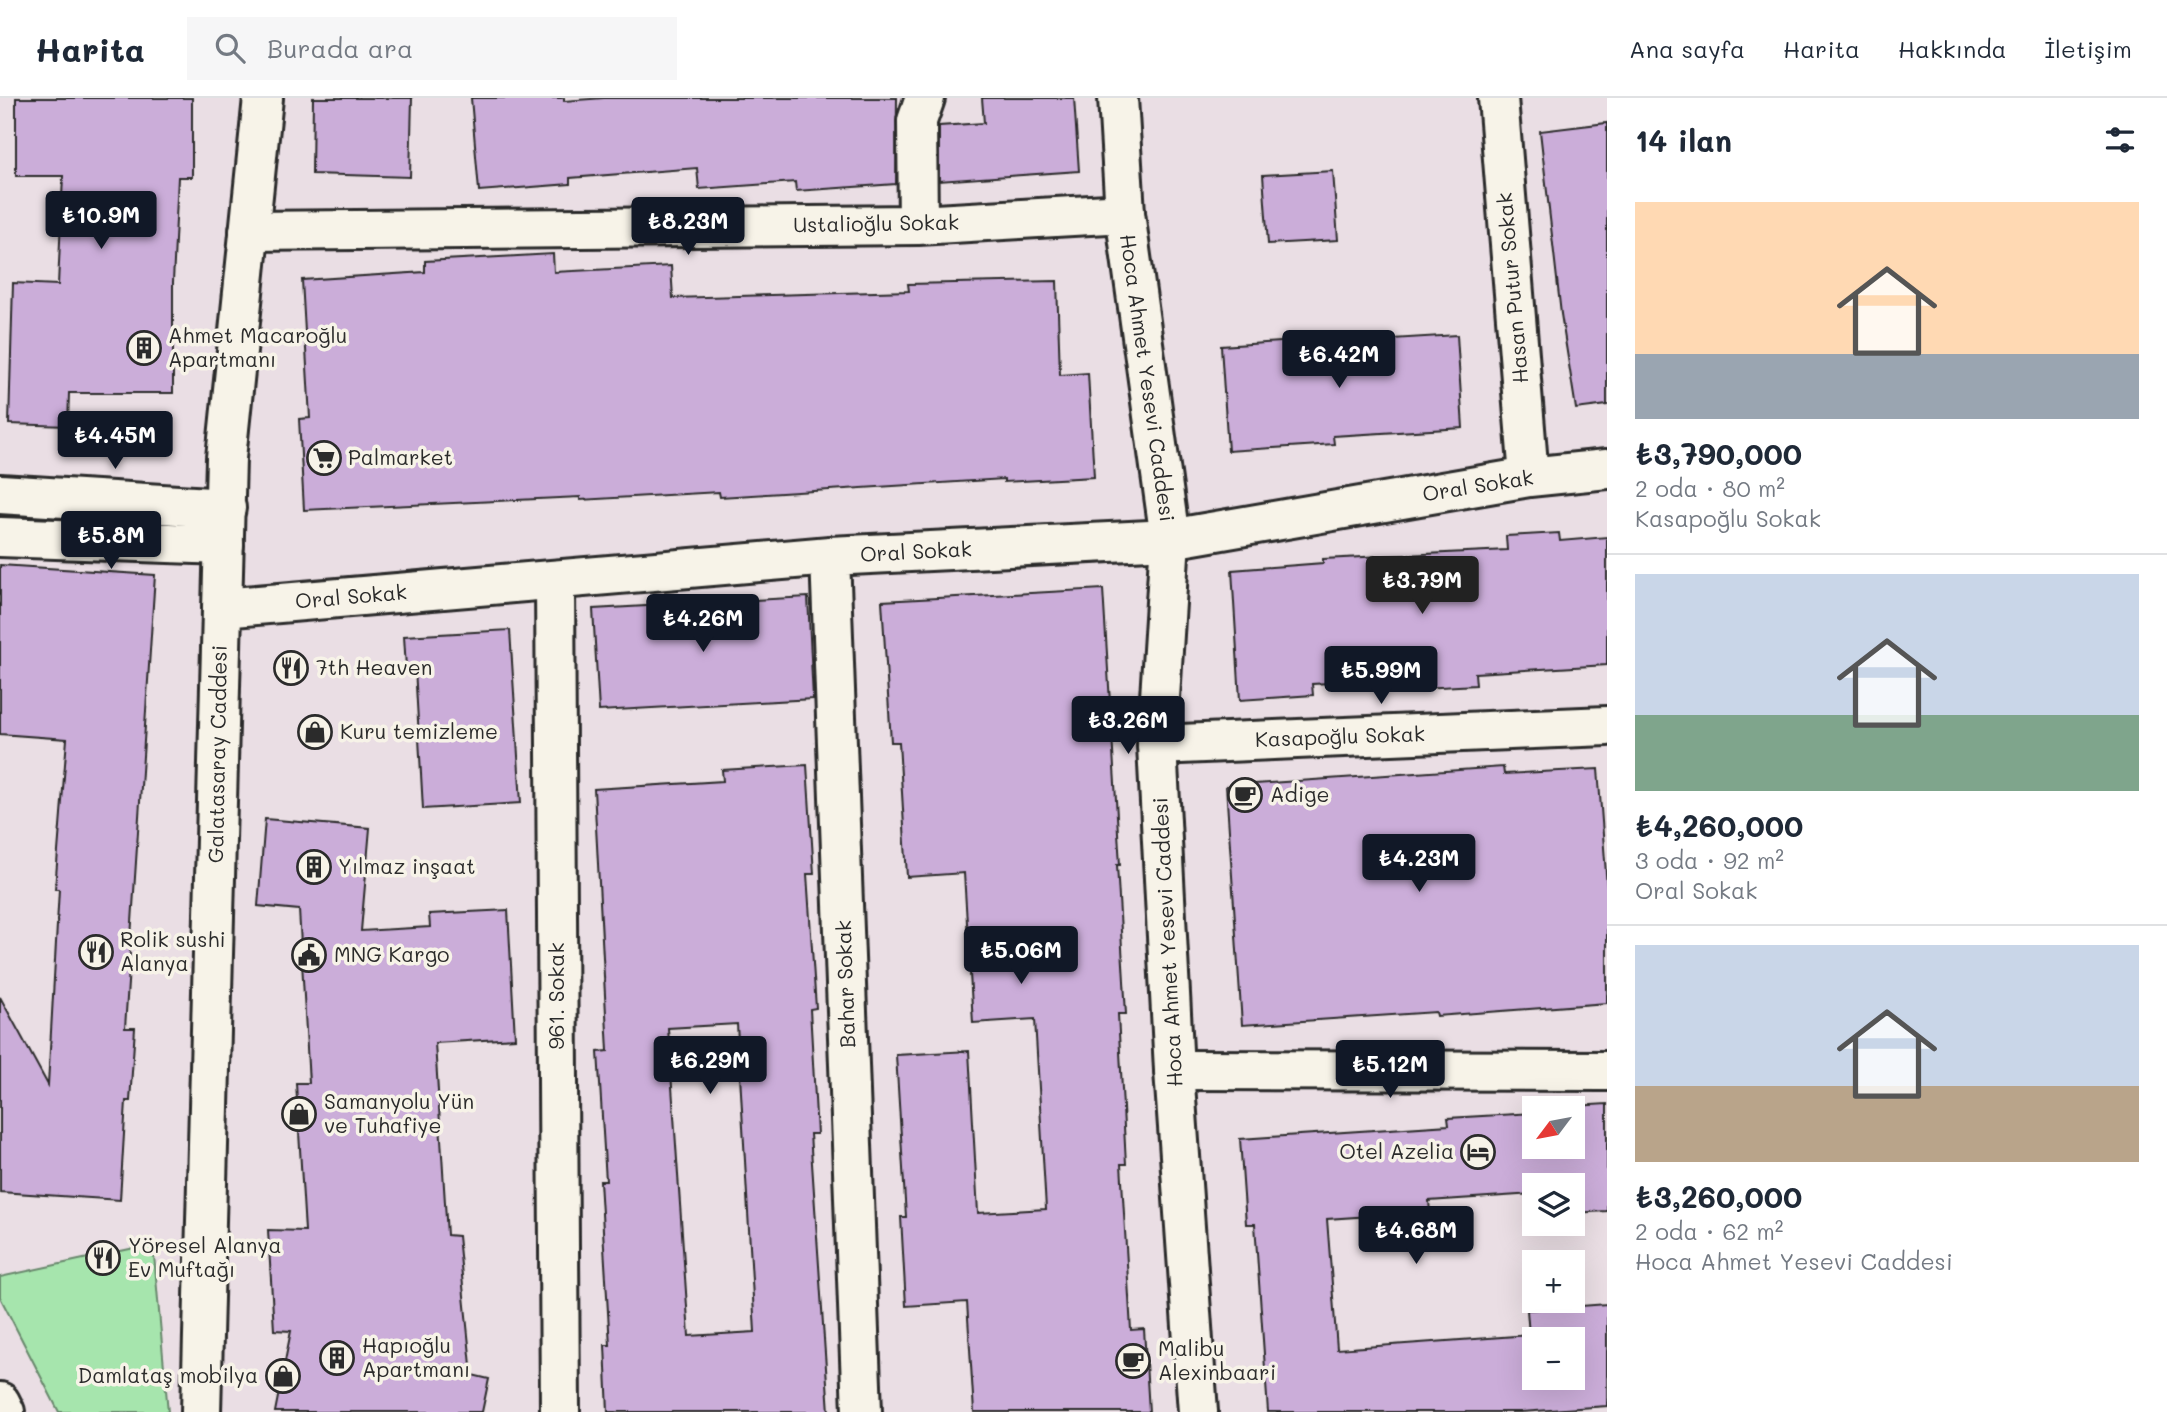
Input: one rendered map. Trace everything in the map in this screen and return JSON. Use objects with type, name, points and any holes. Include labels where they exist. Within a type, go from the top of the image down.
[{"type":"street","name":"Galatasaray Caddesi","points":[[201,1412],[226,458],[263,98]]},
{"type":"street","points":[[918,225],[917,121],[925,98]]},
{"type":"street","name":"Hoca Ahmet Yesevi Caddesi","points":[[1118,98],[1125,213],[1170,539],[1157,745],[1174,1070],[1198,1412]]},
{"type":"street","name":"Hasan Putur Sokak","points":[[1498,98],[1529,477]]},
{"type":"street","name":"Ustalioğlu Sokak","points":[[249,232],[918,225],[1125,213]]},
{"type":"street","name":"Oral Sokak","points":[[222,608],[830,556],[1170,539],[1529,477],[1607,469]]},
{"type":"street","points":[[0,494],[226,508]]},
{"type":"street","points":[[0,537],[224,545]]},
{"type":"street","name":"Bahar Sokak","points":[[830,556],[862,1412]]},
{"type":"street","name":"961. Sokak","points":[[555,581],[560,1412]]},
{"type":"street","name":"Kasapoğlu Sokak","points":[[1157,745],[1607,726]]},
{"type":"street","points":[[1174,1070],[1607,1070]]},
{"type":"street","points":[[0,1402],[5,1412]]},
{"type":"green space","points":[[153,1244],[168,1412],[59,1412],[0,1297],[0,1277]]},
{"type":"building","points":[[16,98],[192,98],[192,177],[178,177],[173,282],[173,393],[69,393],[68,426],[9,424],[13,283],[58,285],[63,176],[16,176]]},
{"type":"building","points":[[313,98],[412,98],[410,177],[312,174]]},
{"type":"building","points":[[471,98],[564,98],[564,101],[604,98],[897,98],[896,184],[796,191],[795,182],[699,189],[697,168],[570,178],[570,184],[479,191]]},
{"type":"building","points":[[982,98],[1074,98],[1079,171],[939,181],[939,126],[984,123]]},
{"type":"building","points":[[1607,123],[1607,405],[1576,409],[1561,314],[1540,131]]},
{"type":"building","points":[[1333,171],[1338,240],[1268,244],[1263,175]]},
{"type":"building","points":[[553,254],[554,272],[671,266],[673,298],[909,291],[908,284],[1057,281],[1060,375],[1088,373],[1094,477],[1004,482],[1004,479],[720,497],[719,492],[304,510],[299,419],[310,418],[302,280],[425,272],[425,261]]},
{"type":"building","points":[[1457,335],[1463,428],[1333,436],[1334,444],[1228,451],[1221,346]]},
{"type":"building","points":[[1559,533],[1560,541],[1607,537],[1607,665],[1475,673],[1476,685],[1422,688],[1421,678],[1312,684],[1313,695],[1240,700],[1232,570],[1323,563],[1323,559],[1507,550],[1506,536]]},
{"type":"building","points":[[0,565],[155,575],[125,1028],[135,1028],[130,1101],[126,1101],[120,1200],[0,1192],[0,997],[48,1085],[59,889],[55,889],[67,739],[0,734]]},
{"type":"building","points":[[1103,589],[1126,1014],[1118,1014],[1126,1164],[1121,1164],[1131,1330],[1144,1329],[1149,1412],[974,1412],[967,1302],[906,1306],[901,1217],[906,1217],[896,1055],[969,1051],[978,1213],[1046,1209],[1035,1019],[973,1023],[964,873],[907,877],[899,742],[891,742],[882,601]]},
{"type":"building","points":[[808,597],[813,699],[599,711],[593,609]]},
{"type":"building","points":[[510,630],[521,803],[423,809],[415,668],[406,668],[404,636]]},
{"type":"building","points":[[807,765],[814,874],[807,874],[816,1008],[810,1009],[817,1134],[810,1134],[829,1412],[608,1412],[605,1345],[610,1345],[600,1181],[606,1181],[598,1052],[608,1051],[594,789],[723,781],[722,770]],"holes":[[[737,1024],[755,1332],[689,1336],[668,1028]]]},
{"type":"building","points":[[1503,767],[1504,774],[1598,769],[1607,887],[1607,1003],[1437,1016],[1436,1012],[1242,1025],[1226,786]]},
{"type":"building","points":[[265,819],[370,828],[361,931],[430,927],[429,914],[508,910],[515,1038],[435,1043],[447,1235],[458,1236],[472,1375],[489,1379],[482,1412],[275,1412],[291,1331],[274,1330],[268,1230],[305,1231],[296,1083],[309,1083],[299,910],[258,906]]},
{"type":"building","points":[[1607,1104],[1607,1211],[1585,1212],[1585,1173],[1522,1173],[1522,1195],[1429,1201],[1430,1212],[1327,1219],[1337,1349],[1522,1336],[1522,1390],[1585,1390],[1585,1327],[1528,1327],[1527,1313],[1585,1313],[1585,1306],[1607,1304],[1607,1406],[1521,1412],[1268,1412],[1255,1224],[1246,1224],[1240,1139],[1449,1125],[1448,1118],[1522,1114],[1522,1159],[1585,1159],[1586,1105]]},
{"type":"place","name":"Ahmet Macaroğlu Apartmanı","points":[[144,348]]},
{"type":"place","name":"Palmarket","points":[[324,458]]},
{"type":"place","name":"7th Heaven","points":[[291,668]]},
{"type":"place","name":"Kuru temizleme","points":[[315,732]]},
{"type":"place","name":"Adige","points":[[1245,795]]},
{"type":"place","name":"Yılmaz inşaat","points":[[314,867]]},
{"type":"place","name":"Rolik sushi Alanya","points":[[96,952]]},
{"type":"place","name":"MNG Kargo","points":[[309,955]]},
{"type":"place","name":"Samanyolu Yün ve Tuhafiye","points":[[299,1114]]},
{"type":"place","name":"Otel Azelia","points":[[1478,1152]]},
{"type":"place","name":"Yöresel Alanya Ev Muftağı","points":[[103,1258]]},
{"type":"place","name":"Hapıoğlu Apartmanı","points":[[337,1358]]},
{"type":"place","name":"Malibu Alexinbaari","points":[[1133,1361]]},
{"type":"place","name":"Damlataş mobilya","points":[[283,1376]]}]
